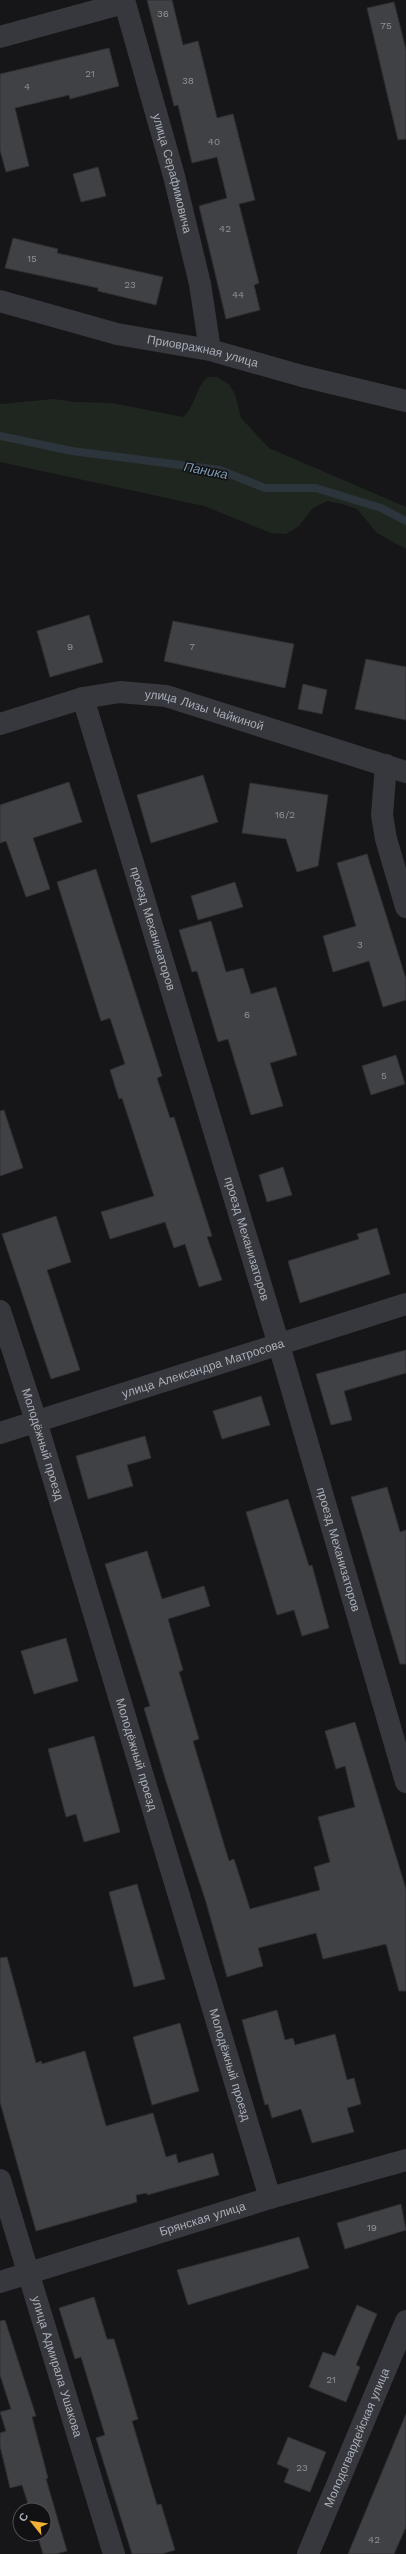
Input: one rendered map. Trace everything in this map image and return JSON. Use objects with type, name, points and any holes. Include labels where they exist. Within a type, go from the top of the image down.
[{"type":"street","points":[[0,37],[124,1]]},
{"type":"street","name":"улица Серафимовича","points":[[124,1],[174,176],[200,284],[210,350]]},
{"type":"street","name":"Приовражная улица","points":[[0,301],[117,334],[210,350],[302,376],[406,401]]},
{"type":"street","name":"улица Лизы Чайкиной","points":[[0,724],[83,698],[120,692],[166,696],[406,772]]},
{"type":"street","name":"проезд Механизаторов","points":[[83,698],[279,1345],[406,1782]]},
{"type":"street","points":[[386,765],[382,816],[386,839],[406,907]]},
{"type":"street","name":"улица Александра Матросова","points":[[0,1433],[406,1304]]},
{"type":"street","name":"Молодёжный проезд","points":[[0,1311],[36,1421],[270,2198]]},
{"type":"street","name":"Брянская улица","points":[[0,2282],[28,2275],[270,2198],[406,2160]]},
{"type":"street","name":"улица Адмирала Ушакова","points":[[0,2180],[114,2554]]},
{"type":"street","name":"Молодогвардейская улица","points":[[308,2554],[406,2321]]},
{"type":"shaded area","points":[[208,377],[217,377],[229,384],[235,394],[241,418],[269,448],[406,507],[406,549],[377,533],[357,509],[342,504],[327,501],[312,509],[299,526],[286,534],[271,533],[204,506],[0,462],[0,404],[54,399],[75,402],[112,403],[183,417],[191,408],[200,386]]},
{"type":"building","points":[[147,0],[172,0],[183,45],[198,41],[217,118],[233,114],[255,200],[239,204],[259,283],[254,285],[260,310],[226,319],[199,206],[227,198],[217,157],[192,163],[178,105],[174,106]]},
{"type":"building","points":[[394,2],[406,50],[406,139],[398,140],[367,8]]},
{"type":"building","points":[[109,48],[119,86],[70,99],[69,95],[15,108],[29,166],[6,172],[0,150],[0,74]]},
{"type":"building","points":[[98,167],[106,196],[81,202],[73,174]]},
{"type":"building","points":[[13,238],[58,249],[57,253],[163,277],[156,305],[98,291],[98,288],[5,268]]},
{"type":"building","points":[[89,615],[103,662],[50,677],[37,631]]},
{"type":"building","points":[[173,621],[294,644],[285,688],[164,661]]},
{"type":"building","points":[[366,659],[406,667],[406,720],[355,709]]},
{"type":"building","points":[[303,684],[327,690],[322,714],[298,709]]},
{"type":"building","points":[[203,775],[218,822],[151,843],[137,795]]},
{"type":"building","points":[[69,782],[82,822],[33,838],[50,889],[26,897],[6,841],[0,843],[0,805]]},
{"type":"building","points":[[250,783],[328,795],[318,866],[297,872],[286,839],[242,833]]},
{"type":"building","points":[[367,854],[406,979],[406,1000],[383,1007],[369,961],[333,972],[323,936],[356,926],[337,863]]},
{"type":"building","points":[[96,869],[162,1076],[157,1078],[170,1118],[174,1117],[212,1236],[207,1237],[222,1280],[199,1287],[185,1244],[174,1248],[165,1222],[110,1239],[101,1212],[154,1196],[122,1098],[119,1099],[110,1070],[125,1064],[110,1018],[101,1021],[57,882]]},
{"type":"building","points":[[235,882],[243,907],[198,920],[191,896]]},
{"type":"building","points":[[211,921],[226,972],[243,968],[251,994],[276,987],[297,1055],[270,1063],[283,1106],[251,1115],[228,1039],[218,1042],[197,971],[192,972],[179,930]]},
{"type":"building","points":[[396,1055],[405,1084],[371,1095],[362,1066]]},
{"type":"building","points":[[4,1110],[23,1168],[0,1176],[0,1111]]},
{"type":"building","points":[[283,1167],[292,1195],[267,1202],[259,1175]]},
{"type":"building","points":[[56,1216],[71,1262],[47,1270],[80,1370],[51,1379],[2,1234]]},
{"type":"building","points":[[377,1228],[390,1274],[300,1303],[288,1261],[359,1239],[357,1234]]},
{"type":"building","points":[[406,1350],[406,1373],[344,1391],[352,1420],[331,1425],[316,1374]]},
{"type":"building","points":[[261,1396],[270,1425],[222,1439],[213,1411]]},
{"type":"building","points":[[145,1436],[151,1458],[127,1465],[133,1486],[88,1499],[76,1456]]},
{"type":"building","points":[[387,1487],[400,1532],[406,1530],[406,1664],[400,1664],[351,1497]]},
{"type":"building","points":[[288,1499],[309,1566],[312,1565],[329,1628],[302,1636],[294,1610],[277,1615],[246,1512]]},
{"type":"building","points":[[147,1551],[162,1599],[204,1586],[210,1606],[168,1619],[183,1670],[179,1672],[199,1739],[193,1741],[229,1861],[234,1859],[250,1909],[320,1890],[314,1867],[330,1862],[318,1817],[355,1807],[345,1766],[336,1769],[325,1731],[355,1722],[406,1889],[406,1991],[399,1991],[386,1944],[323,1959],[316,1933],[258,1948],[263,1966],[227,1977],[206,1902],[166,1781],[144,1708],[150,1706],[105,1564]]},
{"type":"building","points":[[66,1638],[78,1681],[34,1694],[21,1651]]},
{"type":"building","points":[[94,1736],[120,1832],[84,1842],[76,1814],[66,1817],[48,1749]]},
{"type":"building","points":[[137,1884],[165,1979],[134,1987],[109,1892]]},
{"type":"building","points":[[7,1957],[36,2063],[41,2061],[42,2064],[85,2051],[106,2126],[153,2113],[166,2157],[176,2154],[178,2163],[213,2153],[219,2175],[147,2195],[147,2193],[136,2195],[137,2202],[36,2231],[0,2102],[0,1958]]},
{"type":"building","points":[[277,2010],[285,2040],[293,2038],[295,2045],[335,2034],[347,2080],[354,2078],[361,2104],[347,2108],[354,2132],[312,2143],[301,2109],[272,2118],[268,2104],[265,2105],[242,2020]]},
{"type":"building","points":[[180,2023],[199,2091],[152,2105],[133,2037]]},
{"type":"building","points":[[401,2204],[406,2230],[345,2249],[337,2223]]},
{"type":"building","points":[[299,2237],[309,2268],[188,2305],[177,2270]]},
{"type":"building","points":[[94,2297],[107,2339],[114,2339],[138,2419],[132,2421],[157,2505],[161,2504],[175,2550],[162,2554],[132,2554],[96,2438],[105,2435],[81,2357],[75,2359],[59,2308]]},
{"type":"building","points":[[357,2305],[377,2314],[356,2365],[360,2367],[346,2402],[309,2387],[323,2352],[335,2356]]},
{"type":"building","points":[[5,2320],[36,2416],[32,2417],[48,2478],[46,2479],[67,2551],[56,2554],[43,2554],[39,2542],[52,2542],[52,2502],[27,2502],[22,2485],[10,2488],[0,2446],[0,2433],[6,2431],[0,2412],[11,2409],[0,2375],[0,2321]]},
{"type":"building","points":[[406,2414],[406,2527],[394,2554],[348,2554]]},
{"type":"building","points":[[288,2437],[326,2452],[310,2492],[284,2482],[289,2469],[277,2464]]},
{"type":"waterway","name":"Паника","points":[[0,436],[72,451],[220,470],[265,488],[316,488],[381,508],[406,521]]}]
